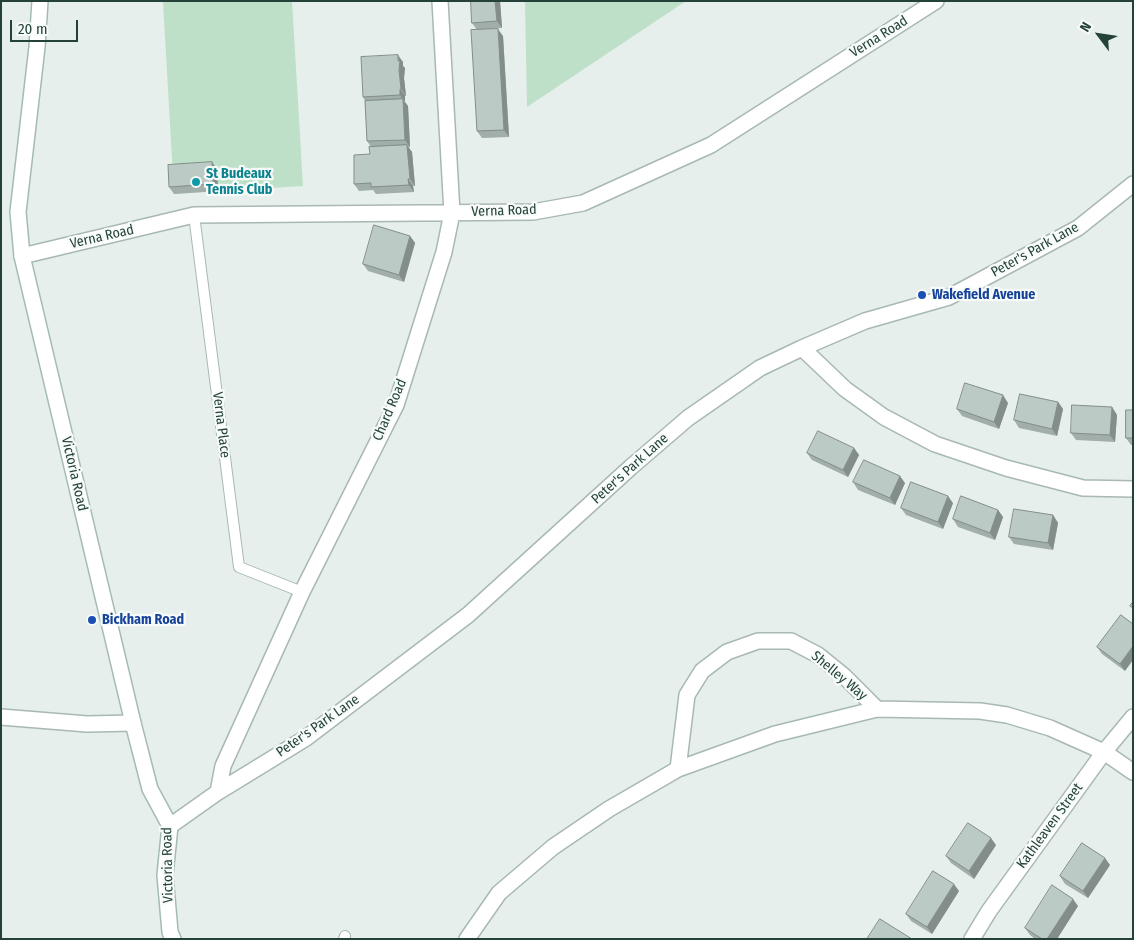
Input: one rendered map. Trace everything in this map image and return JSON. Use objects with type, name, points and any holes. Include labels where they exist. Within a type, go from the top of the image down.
[{"type":"street","name":"Victoria Road","points":[[40,1],[37,47],[18,212],[22,256],[150,789],[170,826],[165,875],[169,936]]},
{"type":"street","name":"Chard Road","points":[[218,792],[223,766],[302,592],[396,405],[444,252],[452,213],[440,1]]},
{"type":"street","name":"Verna Road","points":[[22,256],[194,215],[533,212],[583,202],[711,144],[936,1]]},
{"type":"street","name":"Peter's Park Lane","points":[[170,826],[218,792],[306,738],[468,615],[688,418],[760,368],[865,322],[949,297],[1078,228],[1133,184]]},
{"type":"street","points":[[802,348],[844,389],[884,417],[935,444],[1006,468],[1083,488],[1133,489]]},
{"type":"street","name":"Shelley Way","points":[[678,769],[687,695],[702,671],[727,652],[758,641],[791,641],[818,655],[844,676],[877,709]]},
{"type":"street","name":"Shelley Way","points":[[467,939],[499,893],[553,847],[610,809],[678,769],[775,734],[877,709],[980,711],[1007,715],[1050,728],[1104,752],[1133,772]]},
{"type":"street","points":[[1,717],[87,724],[133,723]]},
{"type":"street","name":"Kathleaven Street","points":[[972,939],[989,911],[1104,752],[1133,717]]},
{"type":"lane","name":"Verna Place","points":[[194,215],[239,567],[302,592]]},
{"type":"green space","points":[[292,1],[303,186],[174,194],[163,2]]},
{"type":"green space","points":[[525,1],[686,1],[527,107]]},
{"type":"building","points":[[471,1],[495,1],[497,21],[472,23]]},
{"type":"building","points":[[498,29],[504,130],[477,131],[471,30]]},
{"type":"building","points":[[398,55],[398,61],[400,61],[400,95],[363,97],[361,57]]},
{"type":"building","points":[[403,99],[405,140],[367,141],[365,101]]},
{"type":"building","points":[[407,145],[409,185],[371,187],[371,183],[354,184],[354,155],[370,154],[369,147]]},
{"type":"building","points":[[212,162],[213,184],[169,187],[168,165]]},
{"type":"building","points":[[374,225],[410,236],[399,275],[363,264]]},
{"type":"building","points":[[965,383],[1003,395],[994,422],[957,409]]},
{"type":"building","points":[[1020,394],[1058,402],[1052,429],[1014,420]]},
{"type":"building","points":[[1072,405],[1112,407],[1110,435],[1071,433]]},
{"type":"building","points":[[1126,410],[1133,410],[1133,438],[1126,438]]},
{"type":"building","points":[[818,431],[854,448],[843,470],[807,453]]},
{"type":"building","points":[[864,460],[900,476],[890,498],[853,482]]},
{"type":"building","points":[[911,482],[948,496],[938,522],[901,508]]},
{"type":"building","points":[[961,496],[998,510],[990,533],[953,519]]},
{"type":"building","points":[[1014,509],[1053,515],[1048,543],[1009,537]]},
{"type":"building","points":[[1121,615],[1133,624],[1133,646],[1120,664],[1097,647]]},
{"type":"building","points":[[968,823],[991,838],[969,871],[946,856]]},
{"type":"building","points":[[1082,843],[1105,858],[1083,891],[1060,876]]},
{"type":"building","points":[[933,871],[954,884],[927,927],[906,914]]},
{"type":"building","points":[[1052,885],[1073,899],[1047,939],[1042,939],[1025,928]]},
{"type":"building","points":[[880,919],[912,939],[867,939]]},
{"type":"place","name":"St Budeaux Tennis Club","points":[[196,182]]},
{"type":"place","name":"Wakefield Avenue","points":[[922,295]]},
{"type":"place","name":"Bickham Road","points":[[92,620]]}]
